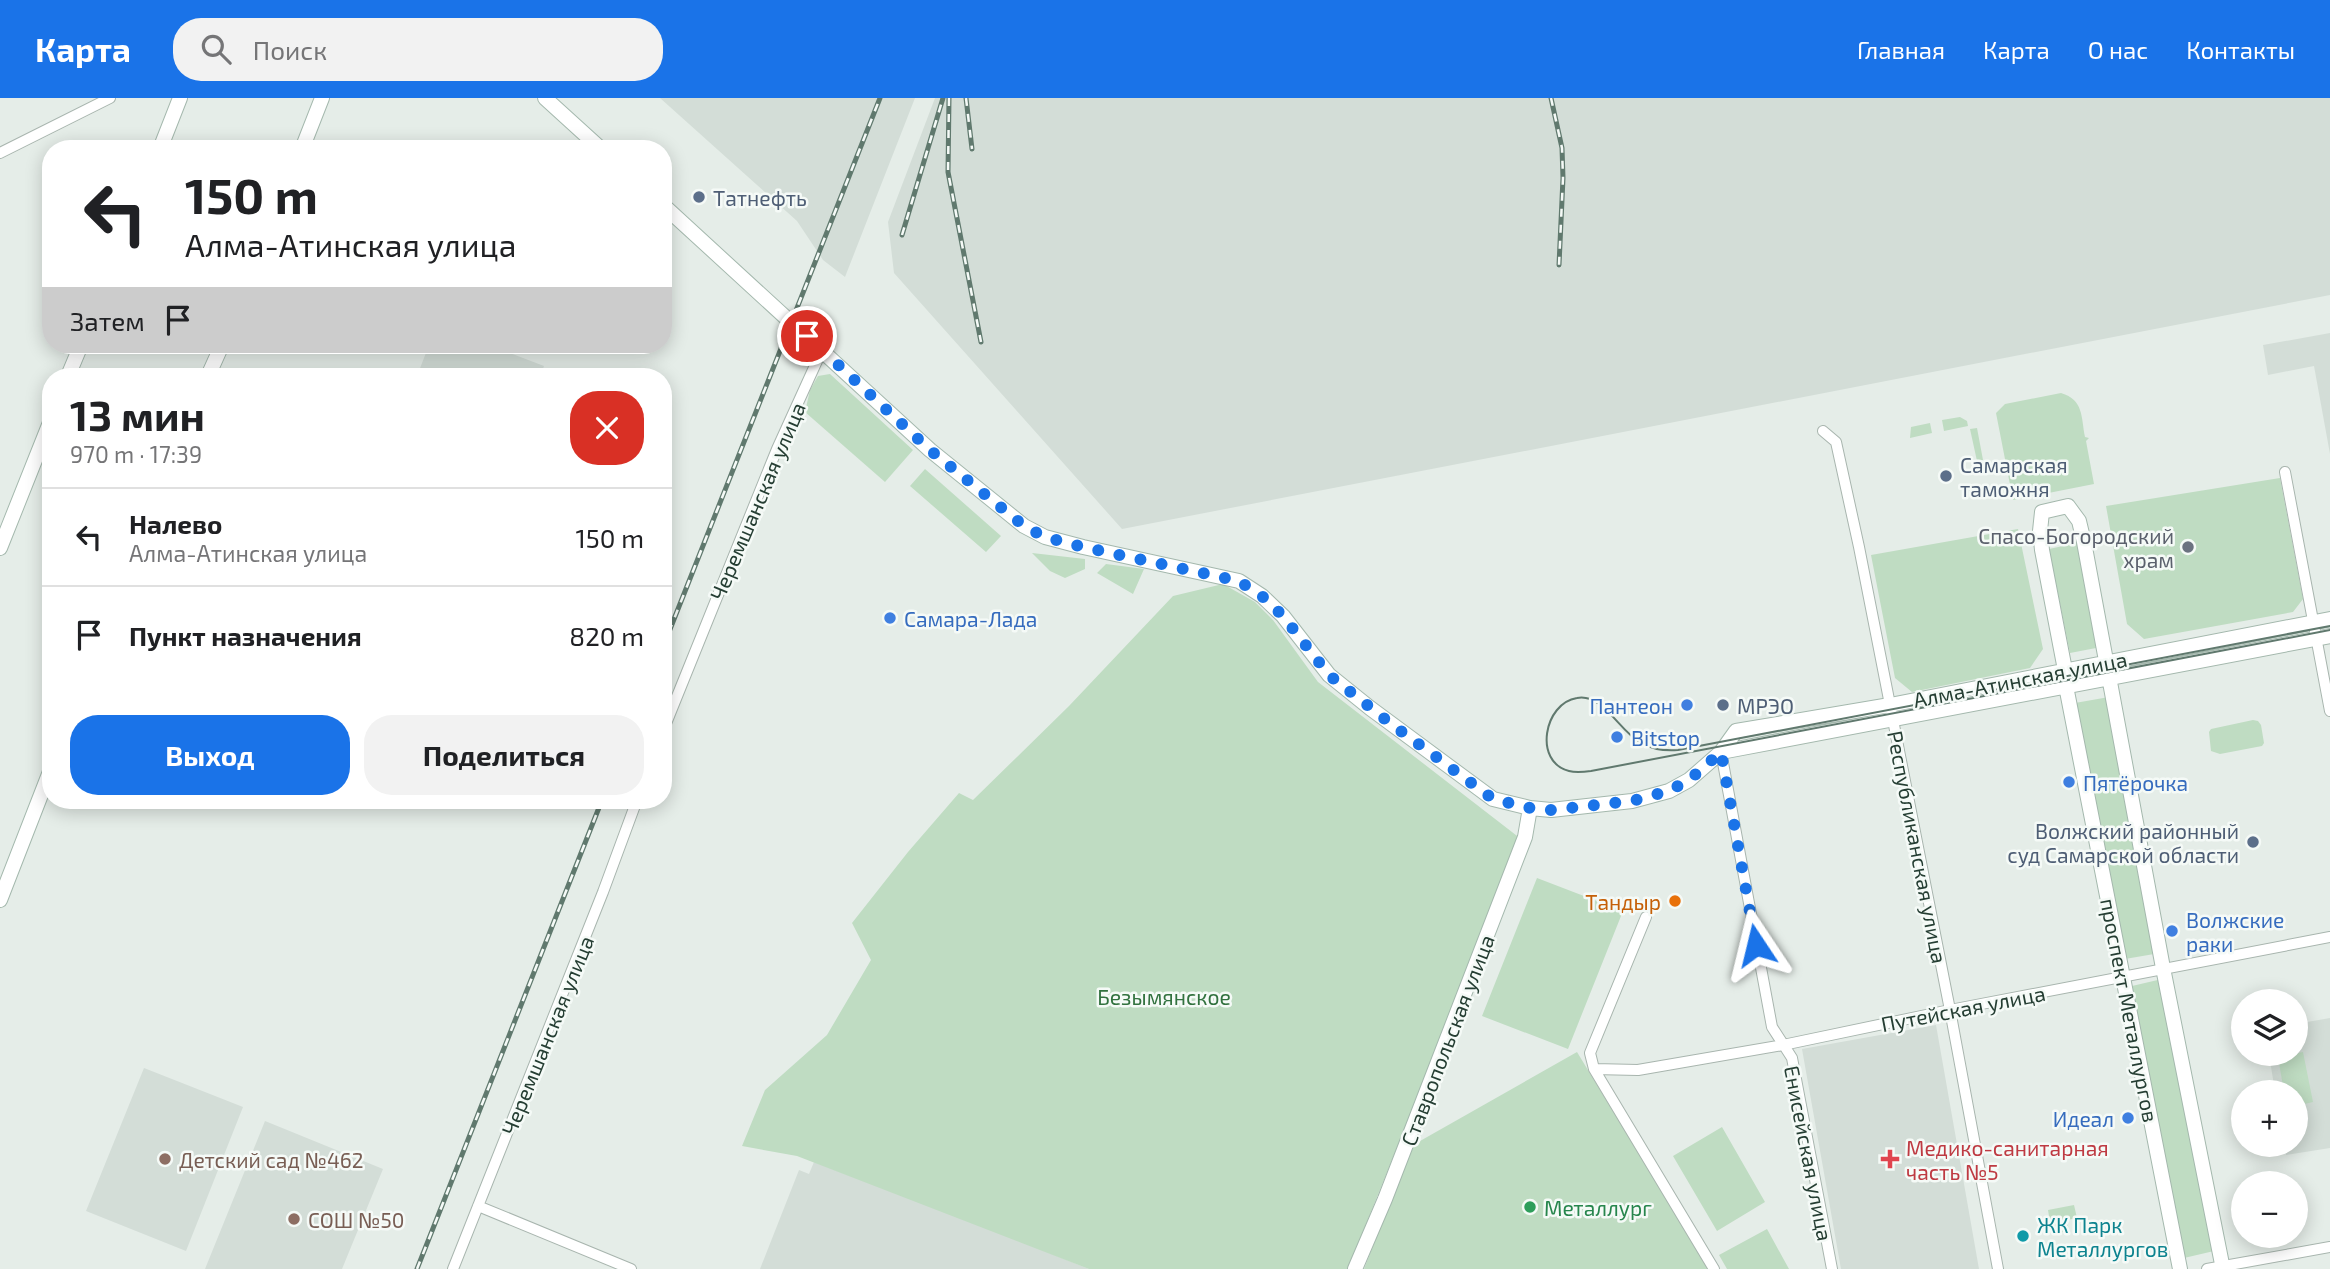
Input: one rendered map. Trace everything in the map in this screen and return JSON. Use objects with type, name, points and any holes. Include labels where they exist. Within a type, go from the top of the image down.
[{"type":"street","points":[[0,153],[110,98]]},
{"type":"street","points":[[163,140],[180,98]]},
{"type":"street","points":[[306,140],[322,98]]},
{"type":"street","points":[[545,98],[591,140]]},
{"type":"street","name":"Алма-Атинская улица","points":[[672,213],[930,450],[1024,526],[1045,537],[1083,547],[1239,581],[1262,596],[1283,616],[1329,675],[1493,799],[1551,810],[1632,801],[1669,791],[1689,780],[1721,752],[1736,731],[1889,705],[2330,619]]},
{"type":"street","name":"Черемшанская улица","points":[[672,710],[777,449],[822,350]]},
{"type":"street","name":"Республиканская улица","points":[[1823,431],[1836,442],[1859,547],[1998,1269]]},
{"type":"street","points":[[0,548],[42,443]]},
{"type":"street","points":[[2285,472],[2314,622],[2323,638],[2330,711]]},
{"type":"street","name":"проспект Металлургов","points":[[2180,1269],[2042,550],[2042,512],[2068,506],[2079,521],[2163,968],[2223,1268]]},
{"type":"street","name":"Алма-Атинская улица","points":[[1721,752],[2323,638]]},
{"type":"street","name":"Енисейская улица","points":[[1721,752],[1772,1027],[1792,1058],[1832,1269]]},
{"type":"street","points":[[0,900],[42,792]]},
{"type":"street","name":"Ставропольская улица","points":[[1355,1269],[1385,1199],[1525,837],[1530,808]]},
{"type":"street","name":"Черемшанская улица","points":[[453,1269],[634,809]]},
{"type":"street","points":[[1646,917],[1590,1053],[1594,1069],[1714,1269]]},
{"type":"street","name":"Путейская улица","points":[[1594,1069],[1638,1070],[1783,1045],[2330,937]]},
{"type":"street","points":[[478,1206],[631,1269]]},
{"type":"street","points":[[2207,1269],[2330,1247]]},
{"type":"shaded area","points":[[660,98],[915,98],[845,277],[823,260],[797,221]]},
{"type":"shaded area","points":[[935,98],[2330,98],[2330,295],[1122,529],[894,273],[888,222]]},
{"type":"shaded area","points":[[2330,333],[2330,454],[2314,366],[2268,375],[2263,345]]},
{"type":"shaded area","points":[[426,354],[513,354],[544,366],[543,368],[420,368]]},
{"type":"shaded area","points":[[2330,1018],[2330,1148],[2308,1152],[2308,1080],[2273,1080],[2271,1066],[2308,1066],[2308,1022]]},
{"type":"shaded area","name":"Медико-санитарная часть №5","points":[[1936,1025],[1979,1269],[1841,1269],[1802,1049]]},
{"type":"shaded area","name":"Детский сад №462","points":[[144,1068],[243,1107],[186,1251],[86,1211]]},
{"type":"shaded area","name":"СОШ №50","points":[[265,1121],[383,1169],[342,1269],[205,1269]]},
{"type":"shaded area","points":[[814,1162],[1089,1269],[760,1269],[799,1170],[809,1174]]},
{"type":"green space","points":[[830,374],[913,450],[885,482],[805,412],[810,390],[818,376]]},
{"type":"green space","points":[[2061,393],[2074,400],[2080,410],[2085,437],[2089,438],[2086,441],[2094,484],[2013,500],[1996,413],[2005,404]]},
{"type":"green space","points":[[1960,417],[1967,421],[1968,426],[1944,431],[1942,420]]},
{"type":"green space","points":[[1930,423],[1932,433],[1910,438],[1911,427]]},
{"type":"green space","points":[[1977,428],[1983,460],[1977,461],[1970,429]]},
{"type":"green space","points":[[925,469],[1001,536],[986,552],[910,486]]},
{"type":"green space","points":[[2280,478],[2303,599],[2293,612],[2144,639],[2127,624],[2106,506]]},
{"type":"green space","points":[[2018,529],[2043,649],[2030,668],[1912,692],[1895,678],[1871,555]]},
{"type":"green space","points":[[2077,543],[2096,648],[2070,653],[2049,549]]},
{"type":"green space","points":[[1032,553],[1085,559],[1085,569],[1065,578],[1050,571]]},
{"type":"green space","points":[[1106,564],[1144,569],[1133,594],[1097,573]]},
{"type":"green space","name":"Безымянское","points":[[1223,584],[1255,602],[1273,620],[1318,682],[1521,839],[1348,1269],[1089,1269],[797,1156],[742,1146],[765,1090],[827,1035],[871,960],[852,923],[908,852],[959,793],[973,800],[1069,706],[1173,596]]},
{"type":"green space","points":[[2109,697],[2160,953],[2125,959],[2075,703]]},
{"type":"green space","points":[[2253,720],[2261,725],[2264,743],[2262,746],[2220,754],[2211,751],[2211,729]]},
{"type":"green space","points":[[1537,878],[1623,911],[1568,1049],[1482,1016]]},
{"type":"green space","points":[[2162,979],[2214,1251],[2184,1258],[2132,986]]},
{"type":"green space","name":"Металлург","points":[[1577,1052],[1709,1269],[1364,1269],[1413,1145]]},
{"type":"green space","points":[[2280,1066],[2306,1066],[2313,1102],[2308,1103],[2308,1080],[2282,1080]]},
{"type":"green space","points":[[1722,1127],[1765,1202],[1717,1231],[1673,1156]]},
{"type":"green space","points":[[2074,1205],[2077,1218],[2067,1220],[2069,1231],[2052,1234],[2048,1210]]},
{"type":"green space","points":[[1767,1229],[1789,1269],[1727,1269],[1719,1255]]},
{"type":"tram line","points":[[2330,626],[1678,750],[1659,749],[1641,743],[1595,701],[1577,698],[1566,702],[1557,710],[1550,721],[1547,745],[1550,756],[1558,765],[1572,772],[1591,771],[2330,630]]},
{"type":"railway","points":[[672,624],[880,98]]},
{"type":"railway","points":[[902,235],[943,98]]},
{"type":"railway","points":[[949,98],[948,172],[981,342]]},
{"type":"railway","points":[[966,98],[972,149]]},
{"type":"railway","points":[[1551,98],[1562,148],[1559,265]]},
{"type":"railway","points":[[417,1269],[598,809]]},
{"type":"place","name":"Татнефть","points":[[699,197]]},
{"type":"place","name":"Самарская таможня","points":[[1946,476]]},
{"type":"place","name":"Спасо-Богородский храм","points":[[2188,547]]},
{"type":"place","name":"Самара-Лада","points":[[890,618]]},
{"type":"place","name":"Пантеон","points":[[1687,705]]},
{"type":"place","name":"МРЭО","points":[[1723,705]]},
{"type":"place","name":"Bitstop","points":[[1617,737]]},
{"type":"place","name":"Пятёрочка","points":[[2069,782]]},
{"type":"place","name":"Волжский районный суд Самарской области","points":[[2253,842]]},
{"type":"place","name":"Тандыр","points":[[1675,901]]},
{"type":"place","name":"Волжские раки","points":[[2172,931]]},
{"type":"place","name":"Идеал","points":[[2128,1118]]},
{"type":"place","name":"Детский сад №462","points":[[165,1159]]},
{"type":"place","name":"Медико-санитарная часть №5","points":[[1890,1159]]},
{"type":"place","name":"Металлург","points":[[1530,1207]]},
{"type":"place","name":"СОШ №50","points":[[294,1219]]},
{"type":"place","name":"ЖК Парк Металлургов","points":[[2023,1236]]},
{"type":"route","points":[[807,336],[930,450],[1024,526],[1045,537],[1083,547],[1212,573],[1239,581],[1262,596],[1283,616],[1329,675],[1493,799],[1551,810],[1632,801],[1669,791],[1689,780],[1721,752],[1756,945]]}]
